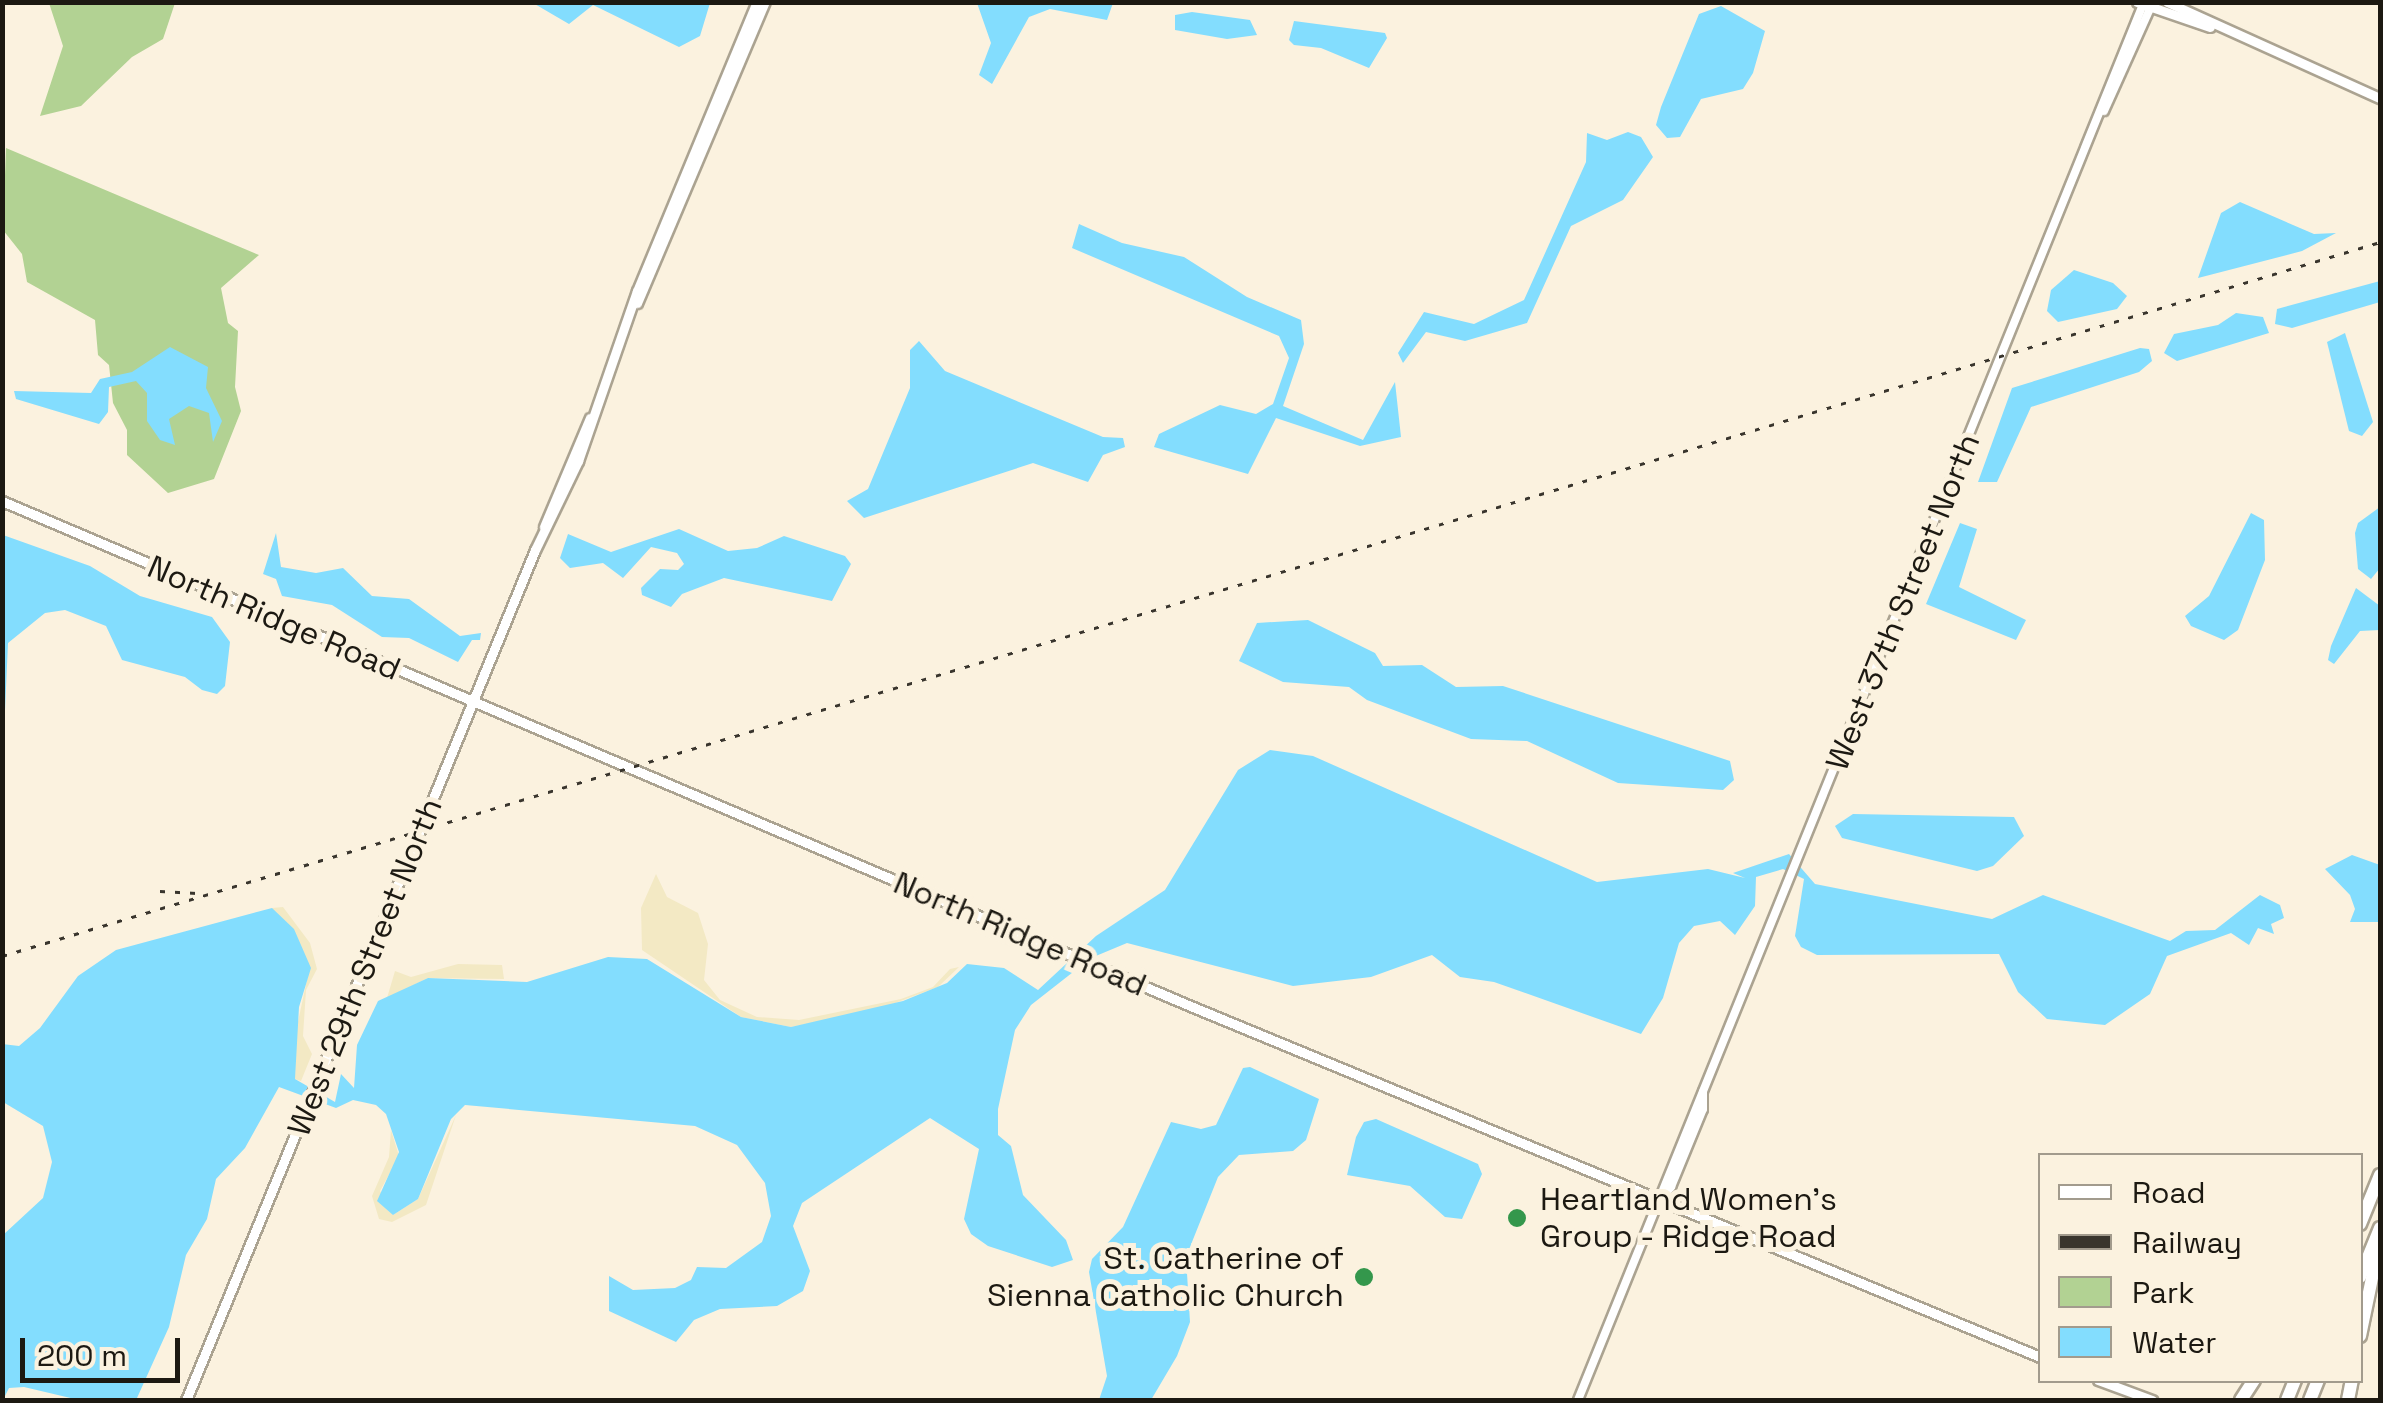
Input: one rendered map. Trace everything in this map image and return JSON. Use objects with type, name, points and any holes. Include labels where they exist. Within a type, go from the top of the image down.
[{"type":"highway","points":[[2363,1217],[2380,1175]]},
{"type":"highway","points":[[2363,1210],[2374,1191]]},
{"type":"highway","points":[[2363,1270],[2380,1228]]},
{"type":"highway","points":[[2363,1322],[2380,1240]]},
{"type":"main road","name":"West 29th Street North","points":[[685,186],[756,2]]},
{"type":"main road","name":"West 29th Street North","points":[[186,1400],[543,534],[585,443],[590,418],[685,186],[765,2]]},
{"type":"main road","points":[[2166,2],[2212,28]]},
{"type":"main road","points":[[2146,4],[2380,98]]},
{"type":"main road","name":"North Ridge Road","points":[[2,501],[1658,1202],[2038,1356]]},
{"type":"main road","points":[[2104,1383],[2141,1400]]},
{"type":"main road","points":[[2105,1383],[2152,1400]]},
{"type":"street","name":"West 37th Street North","points":[[1578,1400],[2146,4]]},
{"type":"green space","points":[[49,3],[175,3],[163,39],[132,57],[81,106],[40,116],[63,46]]},
{"type":"green space","points":[[6,148],[259,255],[221,288],[228,323],[238,331],[235,387],[241,411],[214,479],[168,493],[127,455],[127,430],[113,403],[109,365],[98,355],[95,320],[27,282],[22,254],[3,230]]},
{"type":"sand","points":[[656,874],[667,897],[698,913],[708,944],[704,980],[720,1000],[757,1017],[799,1020],[901,999],[933,987],[950,969],[959,967],[938,987],[874,1011],[791,1027],[741,1017],[642,950],[641,908]]},
{"type":"sand","points":[[283,907],[310,943],[317,969],[306,990],[303,1036],[312,1054],[301,1081],[295,1079],[296,1031],[308,975],[272,908]]},
{"type":"sand","points":[[458,964],[502,965],[504,979],[428,978],[387,998],[395,971],[411,977]]},
{"type":"sand","points":[[456,1115],[426,1205],[392,1222],[379,1219],[372,1196],[389,1157],[391,1130],[399,1156],[380,1191],[393,1215],[418,1199]]},
{"type":"water","points":[[710,2],[700,36],[679,47],[593,5],[569,24],[533,3]]},
{"type":"water","points":[[1113,2],[1107,20],[1050,9],[1029,17],[992,84],[979,75],[991,43],[977,3]]},
{"type":"water","points":[[1721,6],[1765,31],[1753,73],[1743,89],[1701,99],[1680,137],[1667,138],[1656,125],[1699,14]]},
{"type":"water","points":[[1192,12],[1250,20],[1257,35],[1227,39],[1175,30],[1175,15]]},
{"type":"water","points":[[1294,21],[1385,33],[1387,38],[1369,68],[1321,48],[1294,45],[1289,40]]},
{"type":"water","points":[[1628,132],[1641,137],[1653,157],[1623,200],[1571,226],[1527,323],[1465,341],[1426,332],[1403,363],[1398,353],[1424,312],[1474,324],[1524,300],[1586,162],[1587,133],[1607,140]]},
{"type":"water","points":[[2240,202],[2314,234],[2336,233],[2302,251],[2198,278],[2221,213]]},
{"type":"water","points":[[1079,224],[1122,243],[1184,257],[1247,297],[1301,320],[1304,344],[1283,406],[1363,440],[1395,382],[1401,437],[1360,446],[1276,418],[1248,474],[1154,447],[1159,434],[1220,405],[1256,414],[1273,404],[1289,358],[1279,336],[1072,248]]},
{"type":"water","points":[[2074,270],[2113,283],[2127,296],[2117,309],[2058,322],[2047,311],[2051,290]]},
{"type":"water","points":[[2380,281],[2380,302],[2292,328],[2275,324],[2277,309]]},
{"type":"water","points":[[2236,313],[2263,317],[2269,333],[2177,361],[2164,353],[2174,334],[2218,325]]},
{"type":"water","points":[[2345,333],[2373,422],[2362,436],[2349,431],[2327,342]]},
{"type":"water","points":[[919,341],[945,371],[1103,437],[1123,438],[1125,447],[1103,455],[1088,482],[1033,463],[864,518],[847,501],[868,489],[910,388],[910,350]]},
{"type":"water","points":[[170,347],[208,367],[206,388],[222,421],[213,442],[209,413],[189,406],[169,419],[175,445],[160,440],[147,421],[147,393],[136,381],[109,387],[108,412],[99,424],[16,399],[14,391],[91,393],[100,379],[132,372]]},
{"type":"water","points":[[2140,348],[2149,349],[2152,361],[2139,372],[2031,407],[1997,482],[1978,482],[2012,388]]},
{"type":"water","points":[[2380,507],[2380,568],[2371,579],[2358,569],[2355,533],[2358,523]]},
{"type":"water","points":[[2251,513],[2264,520],[2265,560],[2238,630],[2224,640],[2191,626],[2185,616],[2209,596]]},
{"type":"water","points":[[1960,523],[1977,529],[1959,587],[2026,620],[2016,640],[1926,604]]},
{"type":"water","points":[[679,529],[728,551],[757,548],[784,536],[845,556],[851,564],[832,601],[724,578],[682,594],[671,607],[642,595],[641,588],[660,569],[678,570],[684,564],[677,553],[651,547],[623,578],[603,563],[570,568],[560,558],[568,534],[611,552]]},
{"type":"water","points":[[276,533],[281,567],[316,573],[343,568],[372,596],[409,599],[460,636],[481,633],[480,640],[472,640],[458,662],[409,638],[382,637],[332,605],[282,596],[276,579],[263,574]]},
{"type":"water","points":[[3,535],[90,566],[140,596],[212,617],[230,642],[225,686],[217,694],[202,690],[185,677],[122,660],[106,626],[65,610],[45,613],[8,643],[3,756]]},
{"type":"water","points":[[2356,588],[2380,606],[2380,630],[2360,631],[2334,664],[2328,660],[2331,646]]},
{"type":"water","points":[[1308,620],[1375,653],[1383,666],[1422,665],[1456,687],[1503,686],[1730,761],[1734,780],[1723,790],[1618,783],[1527,741],[1471,739],[1367,700],[1349,687],[1283,682],[1239,661],[1257,623]]},
{"type":"water","points":[[1270,750],[1313,756],[1597,882],[1708,869],[1745,878],[1733,873],[1789,854],[1815,884],[1992,919],[2043,895],[2170,941],[2186,931],[2215,930],[2260,895],[2280,905],[2284,918],[2271,924],[2274,934],[2258,928],[2249,945],[2231,933],[2167,956],[2150,994],[2105,1025],[2047,1019],[2018,992],[1999,954],[1817,955],[1801,947],[1795,936],[1804,879],[1783,869],[1756,877],[1755,906],[1735,935],[1720,921],[1694,926],[1679,943],[1663,998],[1641,1034],[1494,982],[1460,977],[1432,955],[1371,977],[1293,986],[1127,943],[1091,958],[1031,1005],[1015,1030],[998,1109],[998,1135],[1011,1146],[1023,1195],[1066,1240],[1073,1260],[1052,1267],[988,1246],[971,1234],[964,1219],[979,1149],[930,1118],[802,1203],[793,1226],[810,1271],[803,1291],[777,1306],[720,1309],[694,1320],[676,1342],[609,1311],[609,1276],[633,1290],[675,1288],[691,1280],[697,1267],[726,1268],[762,1242],[771,1216],[765,1183],[737,1145],[695,1126],[465,1105],[451,1119],[418,1199],[393,1215],[377,1201],[399,1152],[386,1114],[376,1105],[353,1100],[336,1108],[279,1087],[245,1148],[216,1179],[207,1219],[186,1255],[169,1327],[137,1398],[79,1400],[24,1387],[9,1388],[3,1400],[3,1235],[43,1198],[52,1162],[43,1126],[3,1102],[2,1044],[19,1046],[40,1028],[78,976],[116,950],[272,908],[294,929],[311,968],[299,1007],[295,1079],[335,1102],[341,1074],[354,1088],[357,1045],[378,1001],[428,978],[527,982],[608,957],[647,959],[741,1017],[791,1027],[903,1001],[947,983],[967,964],[1004,968],[1038,990],[1096,936],[1165,890],[1238,770]]},
{"type":"water","points":[[1853,814],[2014,817],[2024,836],[1993,866],[1977,871],[1842,838],[1835,826]]},
{"type":"water","points":[[2352,855],[2380,865],[2380,922],[2350,922],[2355,909],[2350,895],[2325,869]]},
{"type":"water","points":[[1250,1067],[1319,1099],[1306,1140],[1293,1151],[1239,1155],[1218,1177],[1186,1257],[1190,1322],[1177,1356],[1151,1400],[1099,1400],[1107,1376],[1089,1272],[1092,1259],[1123,1227],[1171,1122],[1201,1129],[1216,1125],[1243,1068]]},
{"type":"water","points":[[1376,1119],[1478,1164],[1482,1174],[1462,1219],[1445,1217],[1410,1186],[1347,1175],[1356,1137],[1364,1122]]},
{"type":"railway","points":[[2,956],[2380,242]]},
{"type":"railway","points":[[160,891],[197,893]]},
{"type":"place","name":"Heartland Women's Group - Ridge Road","points":[[1517,1218]]},
{"type":"place","name":"St. Catherine of Sienna Catholic Church","points":[[1364,1277]]}]
